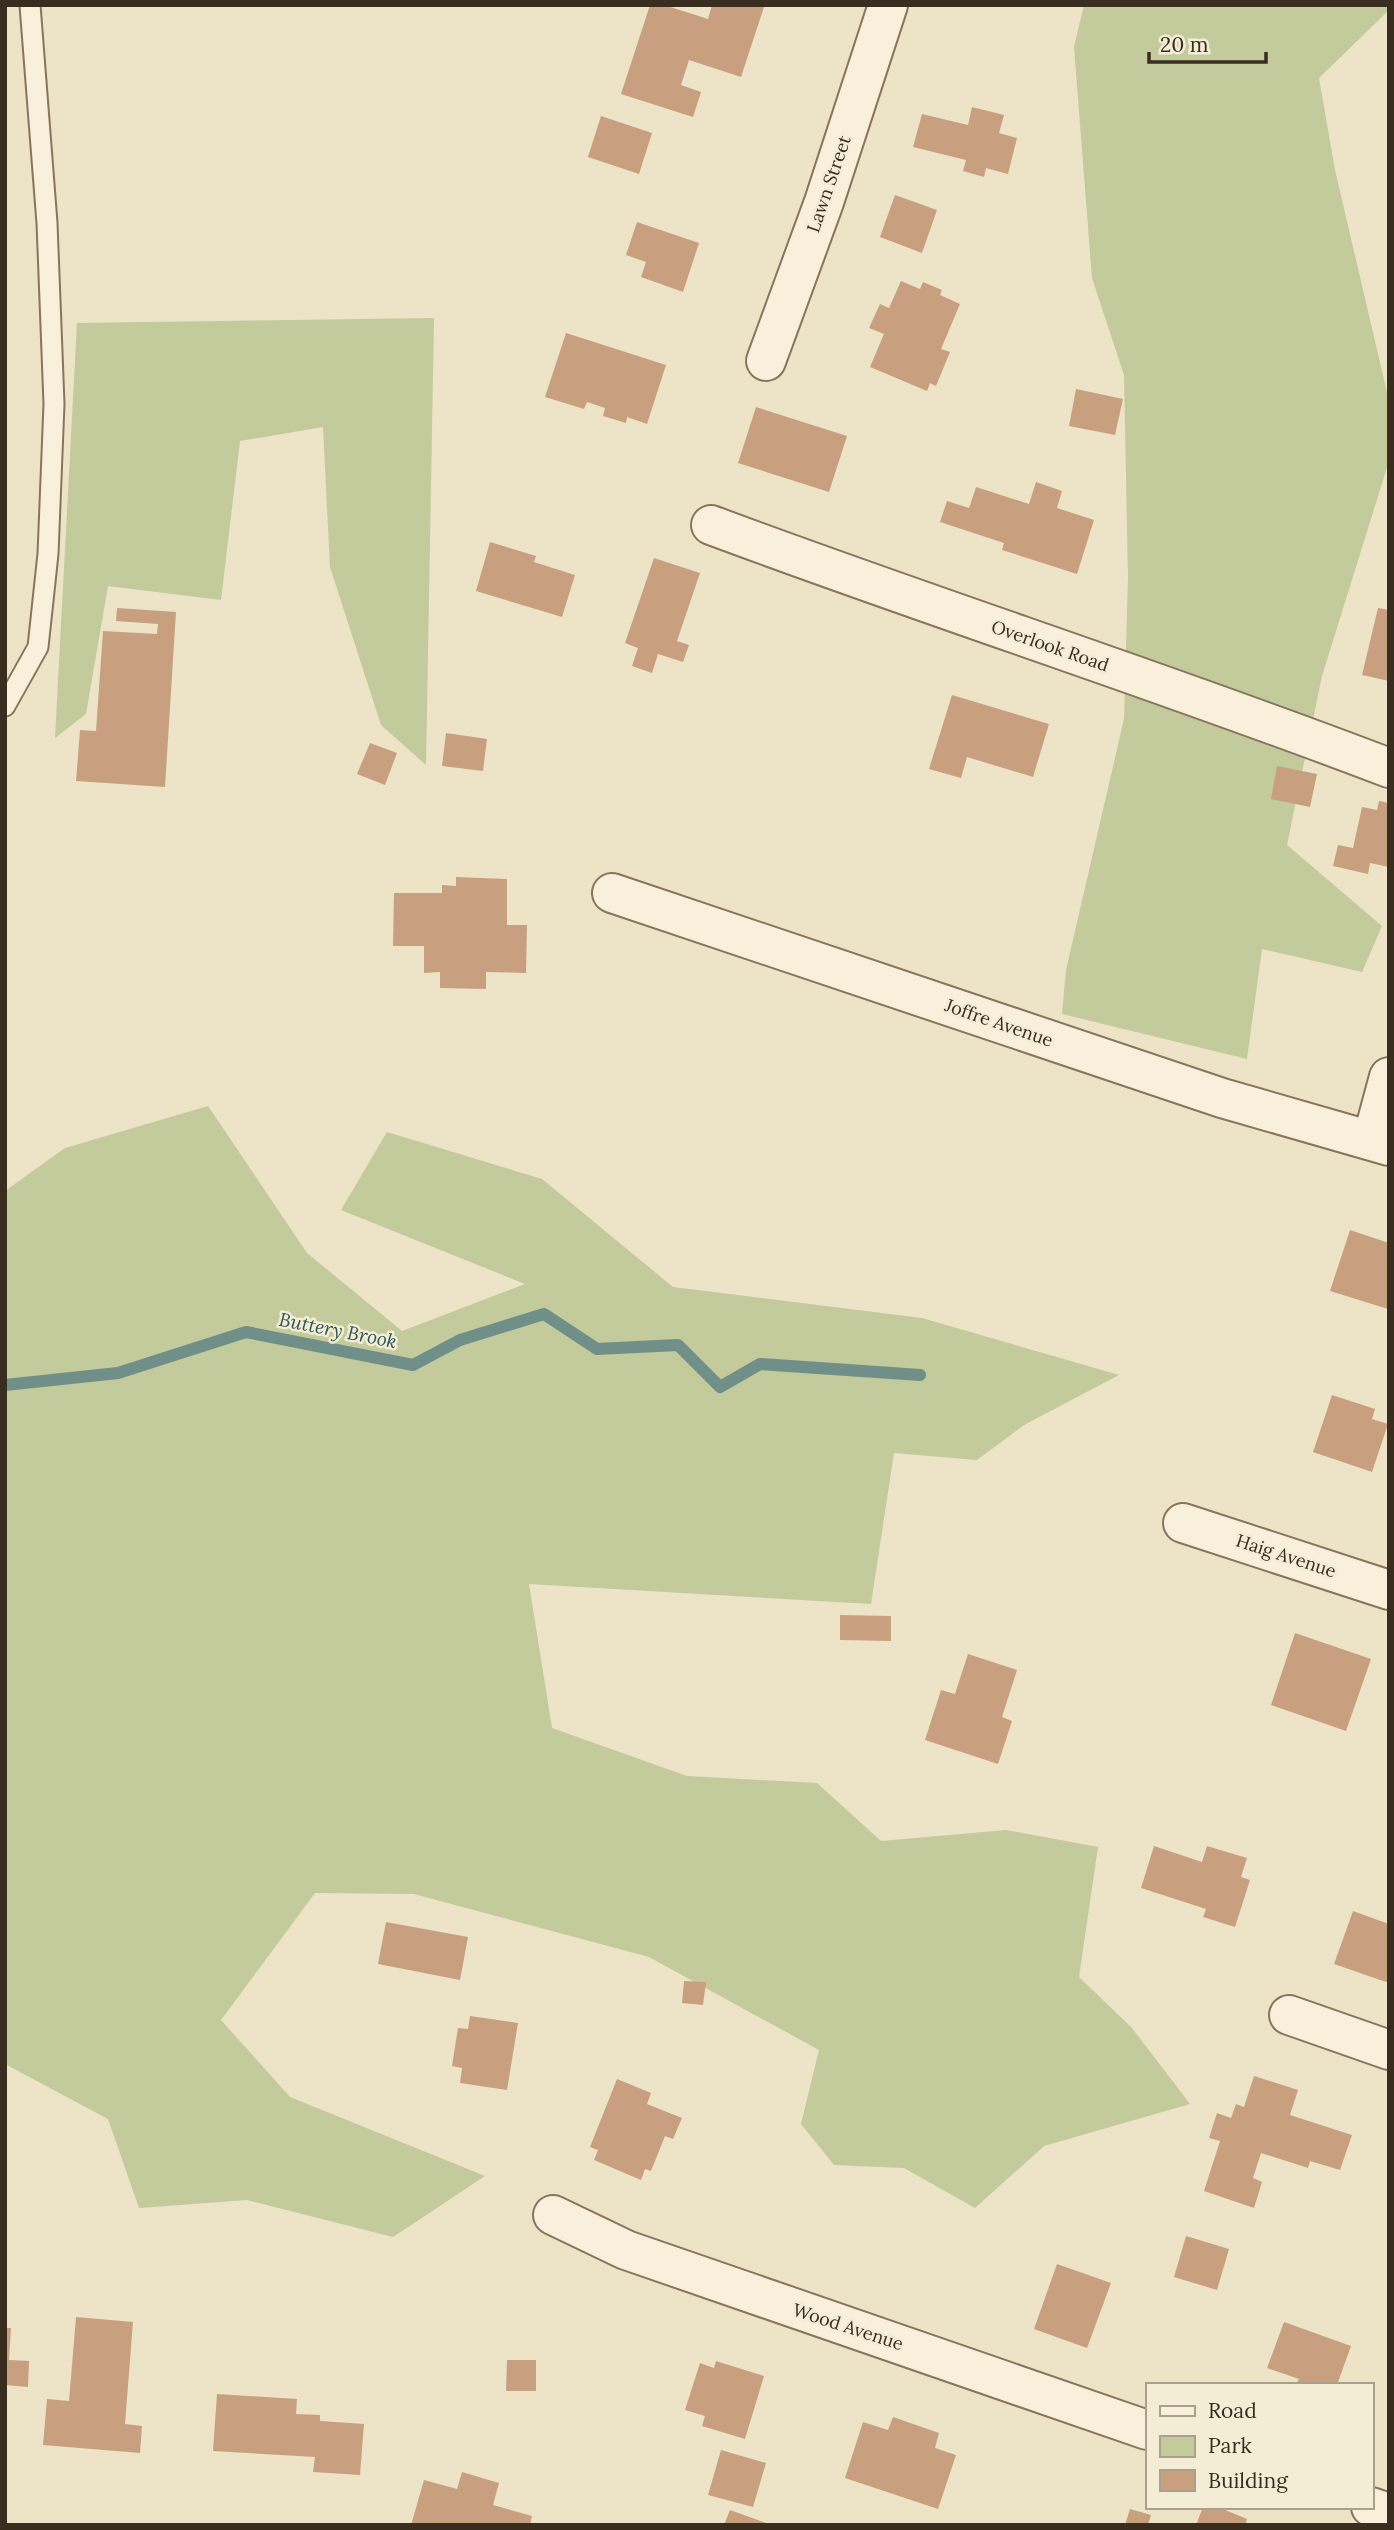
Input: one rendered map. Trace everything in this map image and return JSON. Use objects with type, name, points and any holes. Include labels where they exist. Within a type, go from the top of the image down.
[{"type":"street","name":"Lawn Street","points":[[766,361],[824,202],[888,5]]},
{"type":"street","name":"Overlook Road","points":[[711,525],[868,584],[1248,714],[1389,768]]},
{"type":"street","name":"Joffre Avenue","points":[[612,893],[1222,1098],[1381,1143]]},
{"type":"street","points":[[1381,1143],[1389,1077]]},
{"type":"street","name":"Haig Avenue","points":[[1184,1523],[1389,1590]]},
{"type":"street","points":[[1289,2015],[1389,2050]]},
{"type":"street","name":"Wood Avenue","points":[[553,2215],[626,2250],[1146,2430]]},
{"type":"lane","points":[[5,706],[38,648],[48,554],[54,404],[47,223],[30,5]]},
{"type":"green space","points":[[1084,5],[1389,5],[1389,10],[1319,78],[1335,170],[1389,401],[1389,461],[1322,676],[1287,845],[1382,926],[1362,972],[1262,949],[1247,1059],[1062,1014],[1066,970],[1124,719],[1128,577],[1124,375],[1092,278],[1074,47]]},
{"type":"green space","points":[[434,318],[426,765],[381,725],[330,567],[323,427],[240,441],[221,600],[108,586],[86,714],[55,738],[77,323]]},
{"type":"green space","points":[[208,1106],[307,1253],[402,1331],[525,1284],[341,1210],[387,1132],[542,1179],[673,1287],[922,1318],[1119,1375],[1024,1425],[977,1460],[894,1453],[871,1604],[529,1584],[552,1728],[687,1776],[817,1783],[881,1841],[1006,1830],[1098,1847],[1079,1977],[1132,2028],[1190,2104],[1044,2146],[975,2208],[904,2168],[834,2165],[801,2124],[819,2050],[649,1957],[414,1894],[315,1893],[221,2020],[290,2097],[485,2176],[393,2237],[247,2200],[139,2208],[108,2119],[5,2064],[5,1191],[65,1148]]},
{"type":"building","points":[[650,5],[664,5],[708,19],[712,5],[764,7],[741,77],[689,60],[681,85],[701,92],[693,117],[621,94]]},
{"type":"building","points":[[972,107],[1004,115],[999,133],[1017,138],[1008,174],[986,168],[984,177],[963,171],[966,160],[913,147],[922,114],[968,125]]},
{"type":"building","points":[[601,116],[652,133],[639,174],[588,157]]},
{"type":"building","points":[[895,195],[937,210],[922,253],[880,237]]},
{"type":"building","points":[[637,222],[699,243],[683,292],[641,277],[646,262],[626,255]]},
{"type":"building","points":[[901,281],[920,289],[923,282],[942,290],[940,295],[960,304],[941,349],[950,352],[936,386],[930,383],[927,391],[870,367],[884,334],[869,328],[880,304],[889,308]]},
{"type":"building","points":[[566,333],[666,365],[647,424],[627,417],[626,423],[603,416],[605,408],[587,402],[584,409],[545,397]]},
{"type":"building","points":[[1076,389],[1123,399],[1115,435],[1069,426]]},
{"type":"building","points":[[756,407],[847,436],[829,492],[738,463]]},
{"type":"building","points":[[1036,482],[1062,491],[1057,508],[1094,520],[1077,574],[1002,550],[1004,543],[940,522],[947,501],[969,508],[976,487],[1029,504]]},
{"type":"building","points":[[490,542],[536,556],[534,562],[575,575],[562,617],[476,591]]},
{"type":"building","points":[[654,558],[700,573],[677,641],[689,645],[683,662],[658,654],[652,673],[632,666],[638,648],[625,643]]},
{"type":"building","points":[[117,608],[176,612],[165,787],[76,781],[80,730],[96,731],[103,631],[157,634],[158,624],[116,621]]},
{"type":"building","points":[[1378,608],[1389,610],[1389,681],[1362,675]]},
{"type":"building","points":[[952,695],[1049,724],[1033,777],[967,757],[961,778],[929,769]]},
{"type":"building","points":[[446,733],[487,739],[483,771],[442,766]]},
{"type":"building","points":[[370,743],[397,753],[385,785],[357,774]]},
{"type":"building","points":[[1277,766],[1317,774],[1310,807],[1271,799]]},
{"type":"building","points":[[1379,801],[1389,803],[1389,867],[1370,863],[1368,874],[1333,866],[1338,845],[1353,848],[1362,807],[1377,810]]},
{"type":"building","points":[[456,877],[507,879],[507,925],[527,925],[526,973],[486,972],[486,989],[440,988],[440,972],[424,973],[424,946],[393,946],[394,893],[442,893],[442,885],[456,886]]},
{"type":"building","points":[[1350,1230],[1389,1243],[1388,1309],[1330,1291]]},
{"type":"building","points":[[1332,1395],[1375,1409],[1372,1419],[1388,1424],[1372,1472],[1313,1452]]},
{"type":"building","points":[[840,1615],[891,1616],[891,1641],[840,1640]]},
{"type":"building","points":[[1295,1633],[1371,1659],[1346,1731],[1271,1705]]},
{"type":"building","points":[[968,1654],[1017,1670],[1002,1717],[1012,1721],[998,1764],[925,1740],[941,1690],[955,1694]]},
{"type":"building","points":[[1154,1846],[1202,1862],[1207,1846],[1247,1858],[1241,1877],[1250,1880],[1235,1927],[1203,1917],[1206,1909],[1141,1888]]},
{"type":"building","points":[[1353,1911],[1389,1924],[1389,1983],[1334,1964]]},
{"type":"building","points":[[386,1922],[468,1937],[460,1980],[378,1964]]},
{"type":"building","points":[[684,1981],[706,1982],[703,2005],[682,2003]]},
{"type":"building","points":[[470,2016],[518,2023],[507,2090],[460,2083],[462,2068],[452,2066],[458,2028],[468,2029]]},
{"type":"building","points":[[1254,2076],[1298,2090],[1290,2115],[1352,2135],[1340,2170],[1310,2161],[1308,2168],[1261,2153],[1253,2178],[1262,2182],[1254,2208],[1204,2191],[1220,2141],[1209,2138],[1217,2113],[1231,2118],[1236,2104],[1244,2107]]},
{"type":"building","points":[[617,2079],[651,2093],[647,2104],[682,2118],[673,2139],[665,2136],[651,2171],[645,2169],[641,2180],[594,2160],[598,2150],[590,2147]]},
{"type":"building","points":[[1186,2236],[1229,2249],[1217,2290],[1174,2277]]},
{"type":"building","points":[[1057,2264],[1111,2283],[1087,2348],[1034,2329]]},
{"type":"building","points":[[76,2317],[133,2322],[125,2424],[142,2426],[140,2453],[43,2445],[47,2399],[69,2401]]},
{"type":"building","points":[[1284,2322],[1351,2346],[1338,2383],[1297,2383],[1299,2379],[1267,2368]]},
{"type":"building","points":[[5,2328],[11,2328],[9,2360],[29,2361],[28,2387],[5,2385]]},
{"type":"building","points":[[507,2360],[536,2360],[536,2391],[506,2391]]},
{"type":"building","points":[[716,2361],[764,2376],[745,2439],[702,2426],[705,2416],[685,2410],[700,2363],[714,2368]]},
{"type":"building","points":[[217,2394],[297,2399],[296,2414],[320,2415],[320,2421],[364,2424],[360,2475],[313,2472],[315,2457],[213,2451]]},
{"type":"building","points":[[893,2417],[939,2433],[935,2448],[956,2455],[938,2509],[845,2478],[863,2422],[888,2430]]},
{"type":"building","points":[[721,2450],[766,2463],[753,2507],[708,2495]]},
{"type":"building","points":[[462,2472],[499,2483],[493,2505],[532,2516],[530,2525],[411,2525],[424,2480],[457,2489]]},
{"type":"building","points":[[1130,2509],[1151,2515],[1148,2525],[1125,2525]]},
{"type":"building","points":[[1202,2509],[1223,2509],[1247,2519],[1245,2525],[1196,2525]]},
{"type":"building","points":[[730,2510],[769,2524],[769,2525],[724,2525]]},
{"type":"waterway","name":"Buttery Brook","points":[[5,1385],[118,1373],[246,1332],[413,1365],[460,1340],[544,1314],[597,1349],[678,1345],[720,1387],[760,1364],[920,1375]]}]
